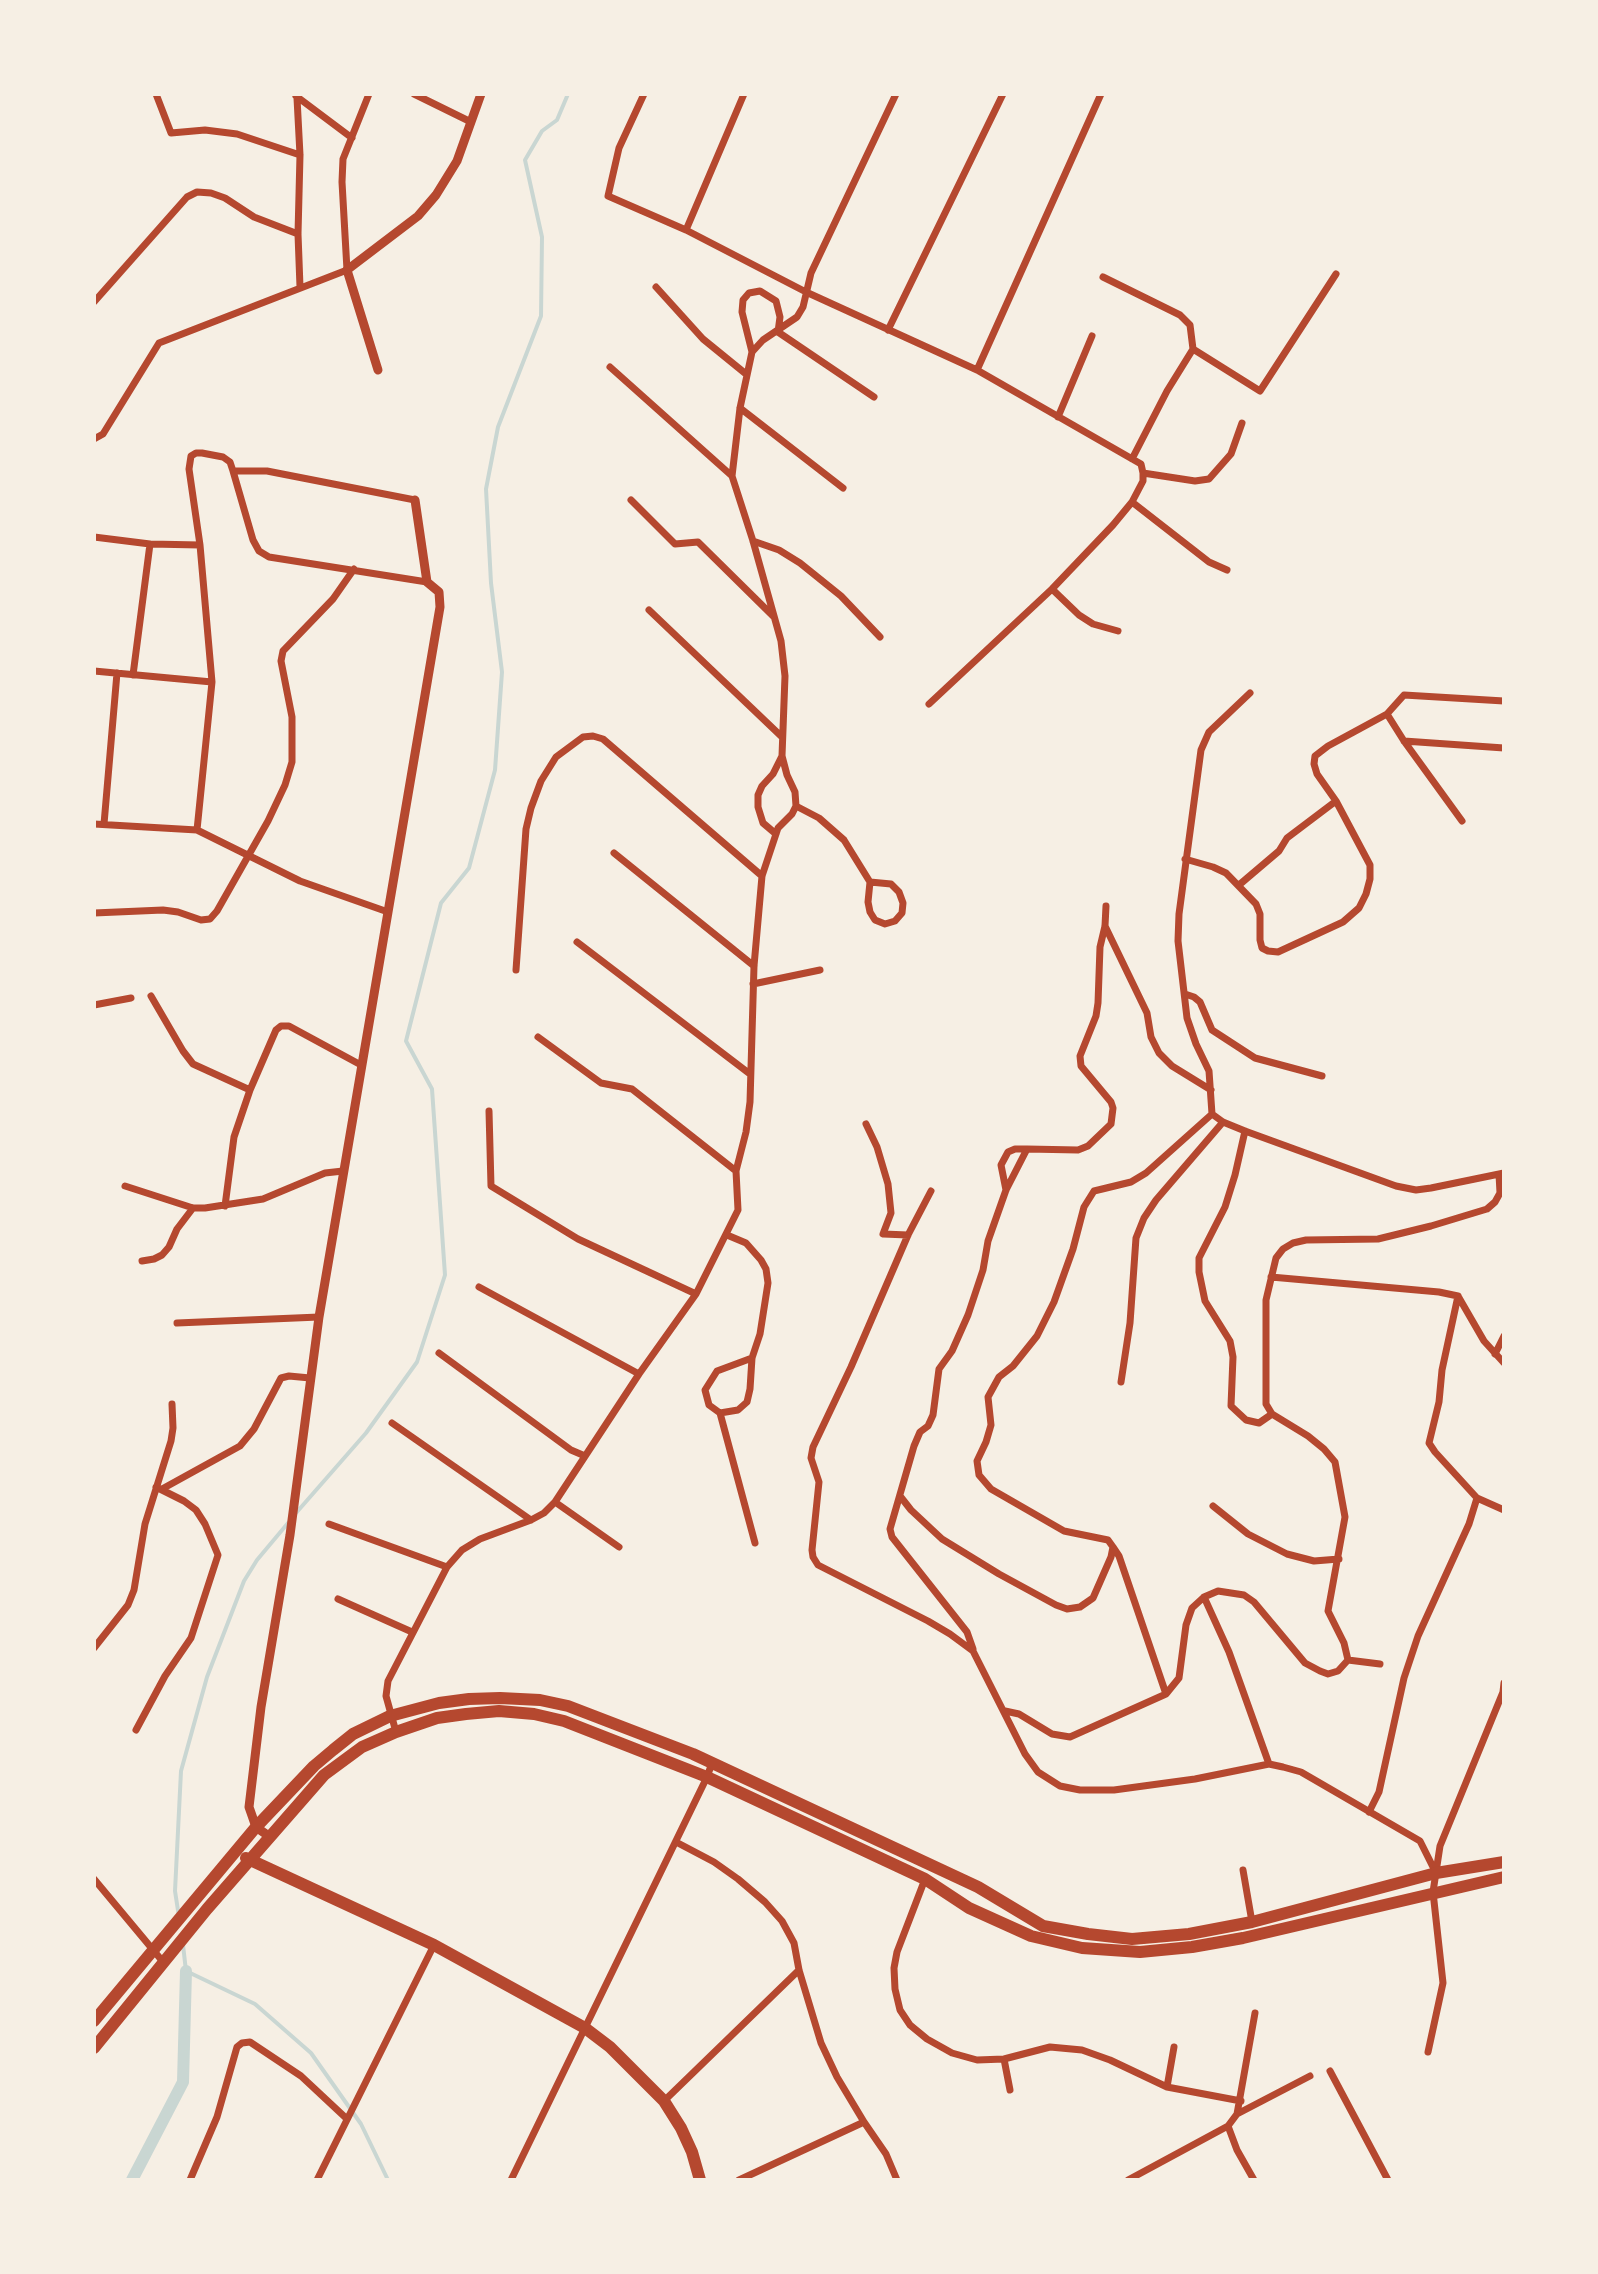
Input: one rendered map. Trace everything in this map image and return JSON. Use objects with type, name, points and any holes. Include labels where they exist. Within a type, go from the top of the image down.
[{"type":"main road","points":[[94,2021],[256,1827],[314,1766],[353,1734],[390,1716],[439,1703],[469,1699],[540,1700],[568,1706],[693,1754],[978,1887],[1043,1926],[1088,1934],[1132,1939],[1189,1934],[1252,1922],[1436,1873],[1504,1862]]},
{"type":"main road","points":[[94,2048],[207,1909],[324,1775],[362,1747],[396,1732],[437,1718],[466,1714],[499,1711],[564,1721],[707,1777],[925,1879],[969,1908],[1031,1936],[1082,1948],[1140,1952],[1192,1947],[1504,1877]]},
{"type":"main road","points":[[236,1852],[434,1945],[585,2028],[610,2047],[664,2101],[692,2152],[700,2180]]},
{"type":"street","points":[[156,94],[171,133],[205,130],[237,134],[300,155]]},
{"type":"street","points":[[369,94],[343,159],[343,171],[347,270],[378,370]]},
{"type":"street","points":[[414,94],[471,122]]},
{"type":"street","points":[[94,439],[103,434],[159,343],[347,270],[418,216],[436,195],[457,161],[481,94]]},
{"type":"street","points":[[644,94],[619,148],[608,196],[686,230],[806,292],[977,370],[1141,464],[1143,481],[1132,502],[1113,525],[1052,589],[929,704]]},
{"type":"street","points":[[686,230],[744,94]]},
{"type":"street","points":[[396,1732],[386,1696],[388,1681],[447,1567],[462,1550],[480,1539],[531,1520],[555,1502],[696,1294],[738,1210],[736,1171],[750,1102],[753,984],[762,876],[778,828],[796,806],[795,792],[782,756],[785,676],[781,641],[732,476],[740,408],[752,352],[763,340],[797,317],[803,307],[811,273],[896,94]]},
{"type":"street","points":[[888,330],[1003,94]]},
{"type":"street","points":[[977,370],[1101,94]]},
{"type":"street","points":[[296,96],[352,138]]},
{"type":"street","points":[[296,96],[300,155],[300,287]]},
{"type":"street","points":[[94,302],[187,197],[197,192],[225,198],[254,217],[298,234]]},
{"type":"street","points":[[1193,349],[1260,391],[1336,274]]},
{"type":"street","points":[[1103,277],[1180,315],[1190,325],[1193,349],[1132,459]]},
{"type":"street","points":[[656,287],[703,339],[746,374]]},
{"type":"street","points":[[752,352],[742,312],[743,300],[749,293],[760,291],[776,301],[780,317],[778,332]]},
{"type":"street","points":[[778,332],[874,397]]},
{"type":"street","points":[[1058,417],[1092,336]]},
{"type":"street","points":[[610,367],[732,476]]},
{"type":"street","points":[[740,408],[843,488]]},
{"type":"street","points":[[1143,473],[1195,481],[1209,479],[1231,454],[1242,423]]},
{"type":"street","points":[[197,830],[212,682],[200,545],[189,469],[191,456],[202,453],[223,457],[230,462],[259,551],[269,557],[427,582],[439,592],[440,607],[319,1317],[290,1535],[261,1707],[249,1807],[256,1827],[270,1837]]},
{"type":"street","points":[[233,471],[267,471],[415,500],[427,582]]},
{"type":"street","points":[[631,500],[675,544],[698,542],[775,618]]},
{"type":"street","points":[[1132,502],[1209,562],[1227,570]]},
{"type":"street","points":[[94,537],[150,544],[200,545]]},
{"type":"street","points":[[753,541],[779,550],[800,563],[841,596],[880,637]]},
{"type":"street","points":[[133,675],[150,544]]},
{"type":"street","points":[[94,913],[163,910],[201,920],[210,919],[217,911],[250,856],[285,785],[292,762],[292,717],[281,661],[283,651],[333,599],[354,569]]},
{"type":"street","points":[[1052,589],[1086,620],[1118,631]]},
{"type":"street","points":[[649,610],[782,737]]},
{"type":"street","points":[[94,671],[212,682]]},
{"type":"street","points":[[104,824],[117,673]]},
{"type":"street","points":[[1212,1114],[1209,1071],[1187,1018],[1178,941],[1185,859],[1201,750],[1209,732],[1250,693]]},
{"type":"street","points":[[1185,859],[1226,873],[1239,885],[1256,904],[1260,914],[1262,948],[1268,951],[1278,952],[1343,922],[1359,908],[1366,894],[1370,865],[1336,801],[1317,774],[1315,756],[1387,714],[1404,695],[1504,701]]},
{"type":"street","points":[[1387,714],[1462,821]]},
{"type":"street","points":[[516,970],[526,829],[531,808],[541,781],[556,757],[583,737],[603,739],[762,876]]},
{"type":"street","points":[[1404,741],[1504,748]]},
{"type":"street","points":[[776,834],[763,823],[758,795],[782,756]]},
{"type":"street","points":[[1239,885],[1279,851],[1287,838],[1336,801]]},
{"type":"street","points":[[796,806],[832,827],[844,840],[870,882],[868,902],[875,920],[885,924],[895,921],[902,913],[903,903],[899,892],[891,884],[870,882]]},
{"type":"street","points":[[94,824],[197,830],[300,881],[388,912]]},
{"type":"street","points":[[614,853],[754,966]]},
{"type":"street","points":[[1006,1190],[1001,1165],[1008,1152],[1015,1149],[1078,1150],[1088,1146],[1111,1124],[1111,1102],[1081,1066],[1080,1056],[1096,1016],[1106,906]]},
{"type":"street","points":[[1105,926],[1147,1013],[1151,1037],[1159,1053],[1172,1066],[1211,1090]]},
{"type":"street","points":[[577,942],[750,1074]]},
{"type":"street","points":[[753,984],[820,970]]},
{"type":"street","points":[[1185,994],[1200,1002],[1212,1030],[1255,1058],[1322,1076]]},
{"type":"street","points":[[151,996],[193,1064],[250,1090]]},
{"type":"street","points":[[94,1005],[131,998]]},
{"type":"street","points":[[225,1206],[234,1137],[276,1030],[289,1026],[361,1065]]},
{"type":"street","points":[[538,1037],[601,1083],[632,1089],[736,1171]]},
{"type":"street","points":[[489,1111],[491,1186],[578,1239],[696,1294]]},
{"type":"street","points":[[1212,1114],[1245,1131],[1396,1186],[1416,1190],[1501,1173],[1500,1193],[1487,1209],[1378,1239],[1293,1243],[1276,1258],[1266,1300],[1266,1404],[1272,1414],[1308,1436],[1335,1462],[1345,1517],[1328,1611],[1344,1643],[1348,1660]]},
{"type":"street","points":[[1166,1694],[1119,1556],[1108,1540],[1064,1531],[991,1489],[979,1475],[977,1461],[991,1425],[988,1397],[999,1377],[1013,1366],[1037,1336],[1054,1302],[1084,1207],[1094,1191],[1131,1182],[1146,1173],[1212,1114]]},
{"type":"street","points":[[1121,1382],[1130,1323],[1136,1238],[1156,1200],[1223,1122]]},
{"type":"street","points":[[866,1124],[877,1147],[888,1184],[891,1213],[883,1234],[908,1235]]},
{"type":"street","points":[[1245,1131],[1225,1207],[1199,1258],[1201,1287],[1205,1301],[1230,1341],[1233,1357],[1231,1406],[1246,1420],[1259,1423],[1272,1414]]},
{"type":"street","points":[[1027,1149],[1006,1190],[968,1315],[952,1351],[939,1369],[933,1415],[914,1446],[890,1529],[892,1537],[967,1632],[973,1651],[1025,1754],[1038,1772],[1060,1786],[1080,1790],[1114,1790],[1195,1779],[1269,1764],[1301,1772],[1420,1841],[1436,1873]]},
{"type":"street","points":[[125,1186],[193,1208],[225,1206],[263,1199],[325,1173],[343,1171]]},
{"type":"street","points":[[931,1191],[908,1235],[813,1447],[811,1458],[819,1482],[813,1557],[818,1565],[928,1621],[973,1651]]},
{"type":"street","points":[[142,1261],[162,1255],[193,1208]]},
{"type":"street","points":[[720,1413],[738,1410],[747,1402],[752,1358],[760,1334],[768,1283],[766,1269],[746,1243],[727,1235]]},
{"type":"street","points":[[1271,1277],[1458,1296],[1484,1341],[1504,1363]]},
{"type":"street","points":[[479,1287],[639,1374]]},
{"type":"street","points":[[1458,1296],[1429,1443],[1477,1498],[1504,1510]]},
{"type":"street","points":[[177,1323],[319,1317]]},
{"type":"street","points":[[1495,1354],[1504,1336]]},
{"type":"street","points":[[439,1353],[571,1450],[585,1456]]},
{"type":"street","points":[[752,1358],[717,1371],[705,1390],[709,1405],[720,1413],[755,1543]]},
{"type":"street","points":[[159,1488],[240,1446],[254,1429],[281,1378],[310,1378]]},
{"type":"street","points":[[94,1648],[128,1605],[134,1590],[141,1539],[171,1441],[172,1404]]},
{"type":"street","points":[[392,1423],[531,1520]]},
{"type":"street","points":[[136,1730],[165,1676],[191,1638],[218,1555],[196,1510],[159,1488]]},
{"type":"street","points":[[900,1496],[942,1539],[999,1574],[1067,1609],[1080,1607],[1093,1598],[1113,1547]]},
{"type":"street","points":[[1369,1812],[1379,1792],[1404,1678],[1418,1636],[1469,1524],[1477,1498]]},
{"type":"street","points":[[555,1502],[619,1547]]},
{"type":"street","points":[[1213,1506],[1248,1534],[1287,1554],[1314,1561],[1339,1559]]},
{"type":"street","points":[[329,1524],[447,1567]]},
{"type":"street","points":[[1005,1711],[1019,1714],[1052,1734],[1070,1737],[1166,1694],[1179,1678],[1186,1625],[1192,1608],[1204,1597],[1218,1591],[1244,1595],[1254,1602],[1305,1663],[1320,1671],[1328,1674],[1338,1671],[1348,1660]]},
{"type":"street","points":[[1204,1597],[1229,1652],[1269,1764]]},
{"type":"street","points":[[338,1599],[412,1632]]},
{"type":"street","points":[[1348,1660],[1380,1664]]},
{"type":"street","points":[[1428,2052],[1443,1983],[1433,1892],[1440,1846],[1504,1689]]},
{"type":"street","points":[[511,2180],[712,1763]]},
{"type":"street","points":[[676,1842],[726,1870],[765,1902],[782,1921],[794,1943],[821,2043],[837,2077],[886,2154],[897,2180]]},
{"type":"street","points":[[1243,1870],[1252,1922]]},
{"type":"street","points":[[94,1879],[157,1947],[164,1963]]},
{"type":"street","points":[[925,1879],[897,1952],[894,1968],[900,2010],[910,2025],[927,2039],[952,2053],[977,2060],[1004,2059],[1050,2047],[1082,2050],[1167,2087],[1241,2101]]},
{"type":"street","points":[[317,2180],[434,1945]]},
{"type":"street","points":[[664,2101],[799,1970]]},
{"type":"street","points":[[1128,2180],[1228,2126],[1237,2114],[1241,2101],[1255,2013]]},
{"type":"street","points":[[190,2180],[217,2117],[237,2047],[242,2043],[250,2042],[301,2076],[349,2115]]},
{"type":"street","points":[[1167,2087],[1174,2047]]},
{"type":"street","points":[[1004,2059],[1010,2090]]},
{"type":"street","points":[[1330,2071],[1388,2180]]},
{"type":"street","points":[[1237,2114],[1310,2076]]},
{"type":"street","points":[[739,2180],[864,2122]]},
{"type":"street","points":[[1228,2126],[1254,2180]]},
{"type":"waterway","points":[[296,1513],[366,1433],[417,1362],[445,1275],[432,1089],[406,1041],[441,903],[469,868],[495,770],[502,672],[491,583],[486,489],[498,427],[541,316],[542,237],[525,160],[542,131],[557,120],[568,94]]},
{"type":"waterway","points":[[179,1917],[175,1891],[181,1771],[207,1677],[244,1581],[288,1523]]},
{"type":"waterway","points":[[183,1945],[186,1971],[255,2004],[311,2053],[361,2124],[388,2180]]},
{"type":"waterway","points":[[132,2180],[183,2082],[186,1971]]}]
